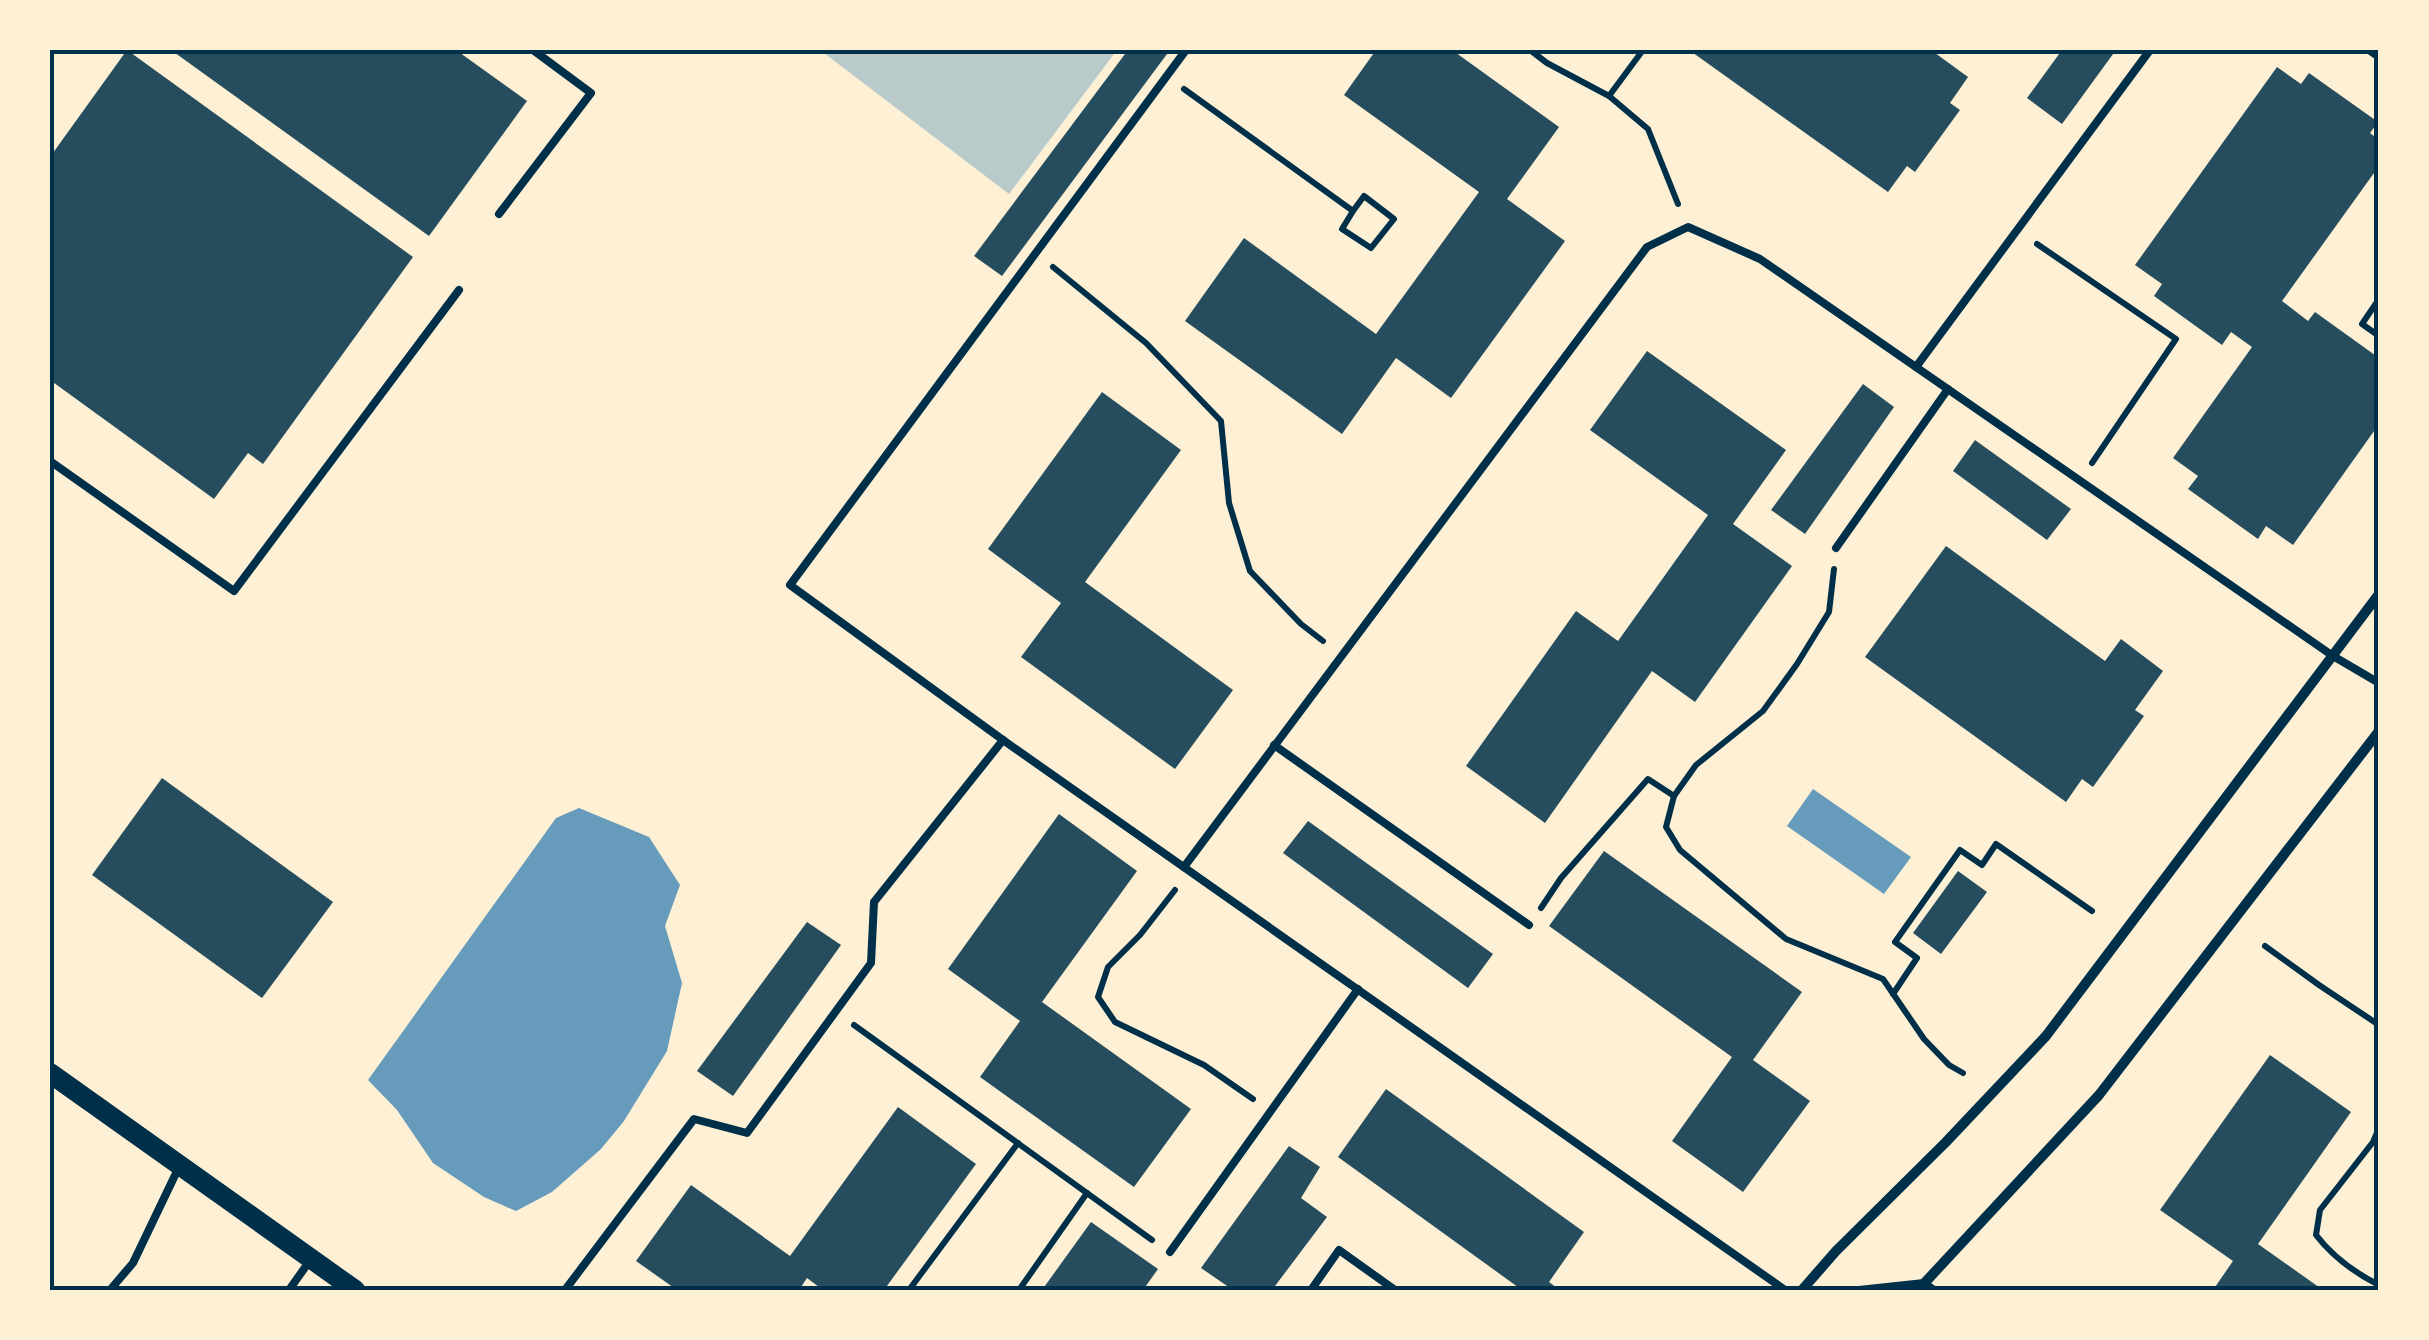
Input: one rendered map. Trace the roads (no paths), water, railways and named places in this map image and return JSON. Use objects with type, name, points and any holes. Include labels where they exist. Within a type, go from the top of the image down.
[{"type":"main road","points":[[50,1073],[355,1290]]},
{"type":"street","points":[[1802,1290],[2046,1036],[2379,594]]},
{"type":"street","points":[[1925,1288],[2098,1094],[2379,732]]},
{"type":"lane","points":[[499,214],[591,93],[533,50]]},
{"type":"lane","points":[[1186,50],[790,585],[1786,1290]]},
{"type":"lane","points":[[1916,367],[2150,50]]},
{"type":"lane","points":[[2369,50],[2379,58]]},
{"type":"lane","points":[[1187,869],[1274,746],[1646,247],[1688,227],[1760,259],[2333,656],[2379,682]]},
{"type":"lane","points":[[50,461],[234,591],[459,290]]},
{"type":"lane","points":[[1836,548],[1948,389]]},
{"type":"lane","points":[[566,1290],[694,1119],[746,1132],[870,964],[874,902],[1004,740]]},
{"type":"lane","points":[[1274,746],[1529,926]]},
{"type":"lane","points":[[1170,1252],[1358,989]]},
{"type":"lane","points":[[110,1290],[134,1264],[180,1166]]},
{"type":"lane","points":[[1311,1290],[1340,1250],[1395,1290]]},
{"type":"lane","points":[[289,1290],[311,1259]]},
{"type":"lane","points":[[1859,1290],[1925,1288]]},
{"type":"water","points":[[1813,789],[1911,857],[1884,894],[1787,826]]},
{"type":"water","points":[[579,808],[649,837],[680,885],[665,926],[682,983],[667,1051],[624,1121],[601,1149],[552,1192],[516,1211],[484,1197],[433,1163],[397,1110],[368,1080],[556,818]]}]
